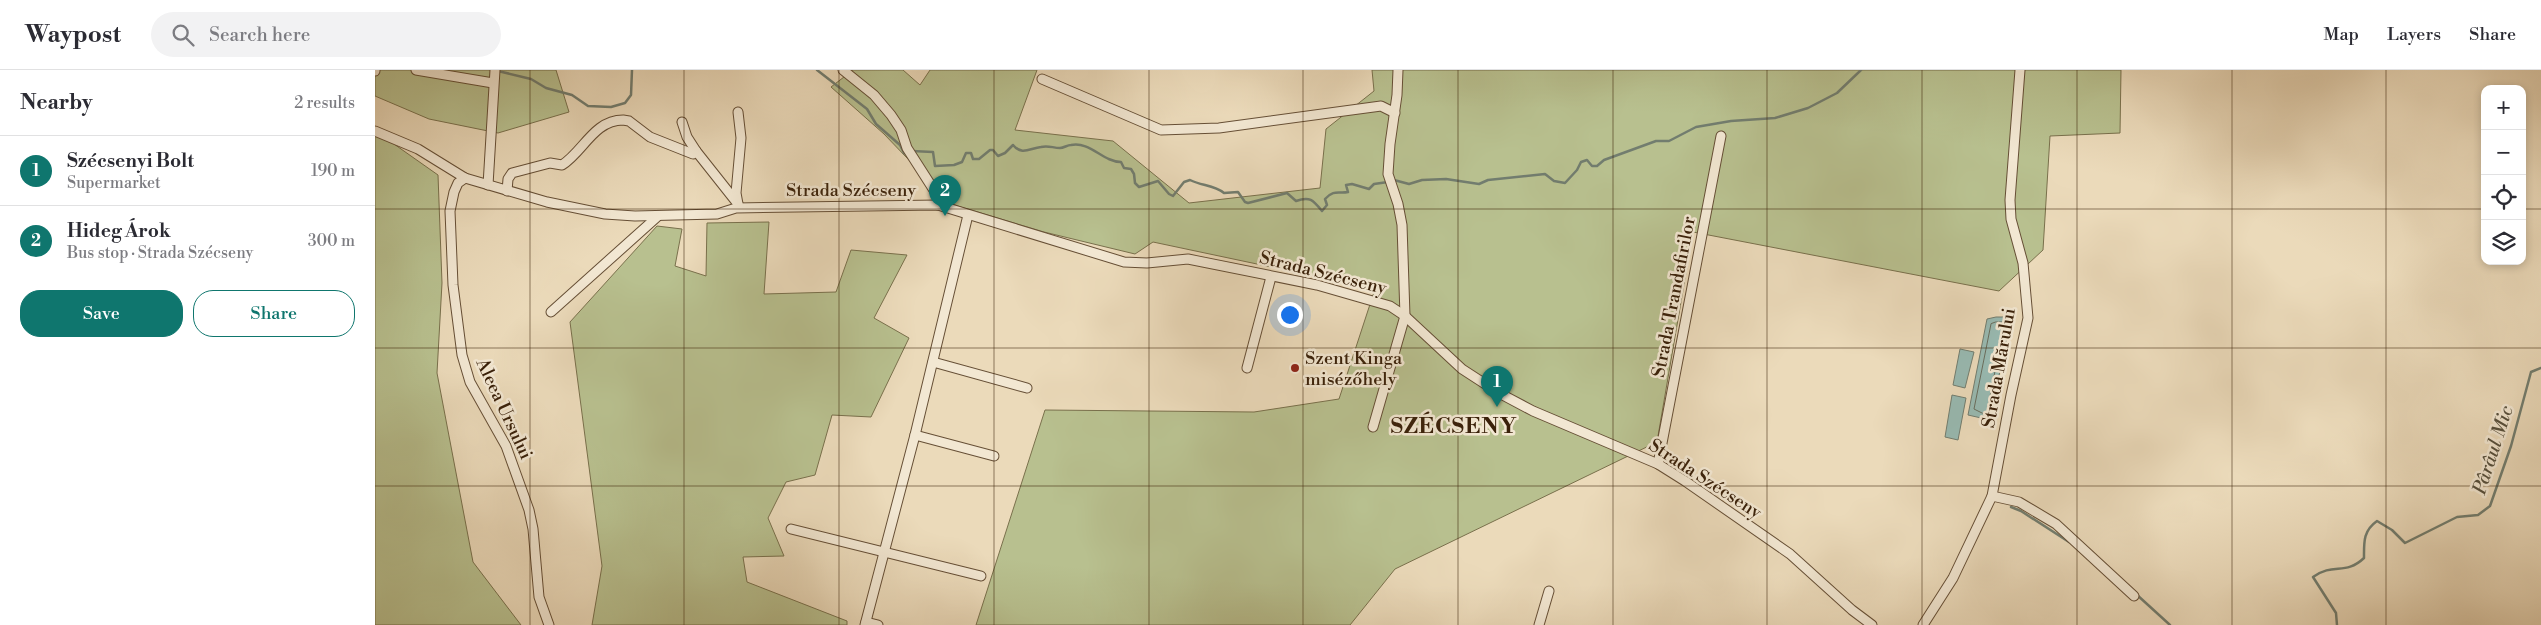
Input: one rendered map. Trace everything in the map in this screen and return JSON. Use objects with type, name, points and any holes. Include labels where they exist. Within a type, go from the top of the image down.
[{"type":"street","points":[[416,70],[493,83]]},
{"type":"street","points":[[488,186],[492,148],[495,70]]},
{"type":"street","points":[[1373,427],[1405,316],[1401,225],[1398,204],[1389,181],[1388,158],[1395,113],[1398,70]]},
{"type":"street","name":"Strada Mărului","points":[[1923,625],[1953,578],[1992,496],[2028,318],[2023,263],[2011,219],[2010,200],[2020,70]]},
{"type":"street","points":[[847,71],[891,115],[901,130],[909,152],[939,198],[938,205]]},
{"type":"street","points":[[1042,79],[1161,130],[1219,128],[1381,106],[1395,113]]},
{"type":"street","points":[[737,206],[736,193],[741,138],[738,112]]},
{"type":"street","points":[[507,191],[508,179],[512,173],[549,163],[561,165],[573,156],[583,141],[602,127],[617,120],[629,121],[650,137],[669,146],[693,154],[696,151]]},
{"type":"street","points":[[682,122],[687,137],[696,151],[737,206]]},
{"type":"street","name":"Strada Szécseny","points":[[375,131],[419,148],[465,178],[547,202],[605,214],[657,217],[717,214],[737,206],[938,205],[1124,262],[1147,263],[1182,258],[1317,285],[1382,303],[1405,316],[1462,369],[1499,393],[1533,410],[1658,464],[1790,554],[1852,610],[1872,625]]},
{"type":"street","name":"Strada Trandafirilor","points":[[1658,464],[1721,136]]},
{"type":"street","name":"Aleea Ursului","points":[[465,178],[458,184],[454,192],[450,211],[453,285],[462,355],[470,382],[506,446],[529,510],[533,529],[539,597],[549,625]]},
{"type":"street","points":[[878,625],[866,623],[915,435],[968,215]]},
{"type":"street","points":[[551,312],[657,217]]},
{"type":"street","points":[[1247,368],[1271,277]]},
{"type":"street","points":[[933,362],[1027,388]]},
{"type":"street","points":[[915,435],[995,456]]},
{"type":"street","points":[[1992,496],[2019,502],[2056,524],[2133,596]]},
{"type":"street","points":[[791,529],[981,576]]},
{"type":"street","points":[[1539,625],[1549,591]]},
{"type":"green space","points":[[375,70],[556,70],[569,112],[498,133],[429,119],[375,96]]},
{"type":"green space","points":[[853,70],[903,70],[920,85],[930,70],[1037,70],[1015,130],[1113,141],[1189,203],[1320,188],[1326,129],[1374,91],[1372,70],[2121,70],[2120,133],[2050,136],[2043,250],[1999,291],[1693,232],[1657,442],[1395,569],[1350,625],[976,625],[1045,410],[1254,412],[1339,399],[1375,289],[1153,242],[1135,254],[1044,232],[951,204],[884,134],[831,87]]},
{"type":"green space","points":[[375,134],[384,137],[438,175],[442,283],[437,373],[473,562],[521,625],[375,625]]},
{"type":"green space","points":[[769,222],[764,294],[836,292],[851,250],[907,255],[874,318],[909,338],[871,417],[832,415],[815,475],[786,482],[768,518],[784,556],[743,557],[747,582],[847,621],[847,625],[592,625],[602,566],[570,322],[657,226],[682,229],[675,266],[706,276],[707,223]]},
{"type":"water","points":[[2006,317],[2010,322],[1990,420],[1968,415],[1987,319]]},
{"type":"water","points":[[1960,349],[1974,352],[1965,388],[1953,385]]},
{"type":"water","points":[[1952,395],[1966,398],[1958,440],[1945,437]]},
{"type":"waterway","points":[[498,71],[531,79],[546,88],[572,95],[588,106],[611,107],[625,103],[631,95],[632,70]]},
{"type":"waterway","points":[[817,70],[867,109],[876,124],[900,145],[904,153],[907,154]]},
{"type":"waterway","points":[[1394,180],[1409,184],[1422,180],[1446,179],[1479,184],[1488,180],[1545,174],[1554,181],[1565,183],[1577,170],[1581,162],[1587,160],[1592,166],[1597,166],[1604,160],[1656,141],[1669,141],[1696,127],[1731,121],[1775,118],[1808,108],[1837,93],[1861,70]]},
{"type":"waterway","points":[[912,151],[933,152],[935,166],[954,165],[962,162],[966,153],[971,153],[973,159],[979,159],[990,150],[993,150],[998,156],[1005,153],[1013,145],[1023,151],[1044,146],[1060,148],[1078,145],[1084,146],[1108,159],[1121,162],[1124,168],[1131,169],[1134,174],[1135,183],[1139,187],[1158,181],[1173,196],[1184,182],[1190,180],[1216,188],[1224,193],[1238,192],[1245,202],[1248,203],[1287,193],[1296,201],[1311,200],[1322,211],[1327,205],[1325,199],[1328,196],[1334,193],[1348,192],[1346,185],[1352,184],[1369,189],[1374,184],[1388,182]]},
{"type":"waterway","name":"Pârâul Mic","points":[[2337,625],[2336,613],[2313,577],[2327,570],[2351,566],[2364,558],[2364,542],[2367,533],[2377,521],[2392,530],[2405,543],[2457,517],[2478,515],[2490,506],[2511,446],[2531,372],[2541,368]]},
{"type":"waterway","points":[[2011,507],[2021,511],[2069,542]]},
{"type":"waterway","points":[[2136,594],[2170,625]]},
{"type":"place","name":"Hideg Árok","points":[[945,216]]},
{"type":"place","name":"Szent Kinga misézőhely","points":[[1295,368]]},
{"type":"place","name":"Szécsenyi Bolt","points":[[1497,407]]},
{"type":"district","name":"SZÉCSENY","points":[[1454,426]]}]
